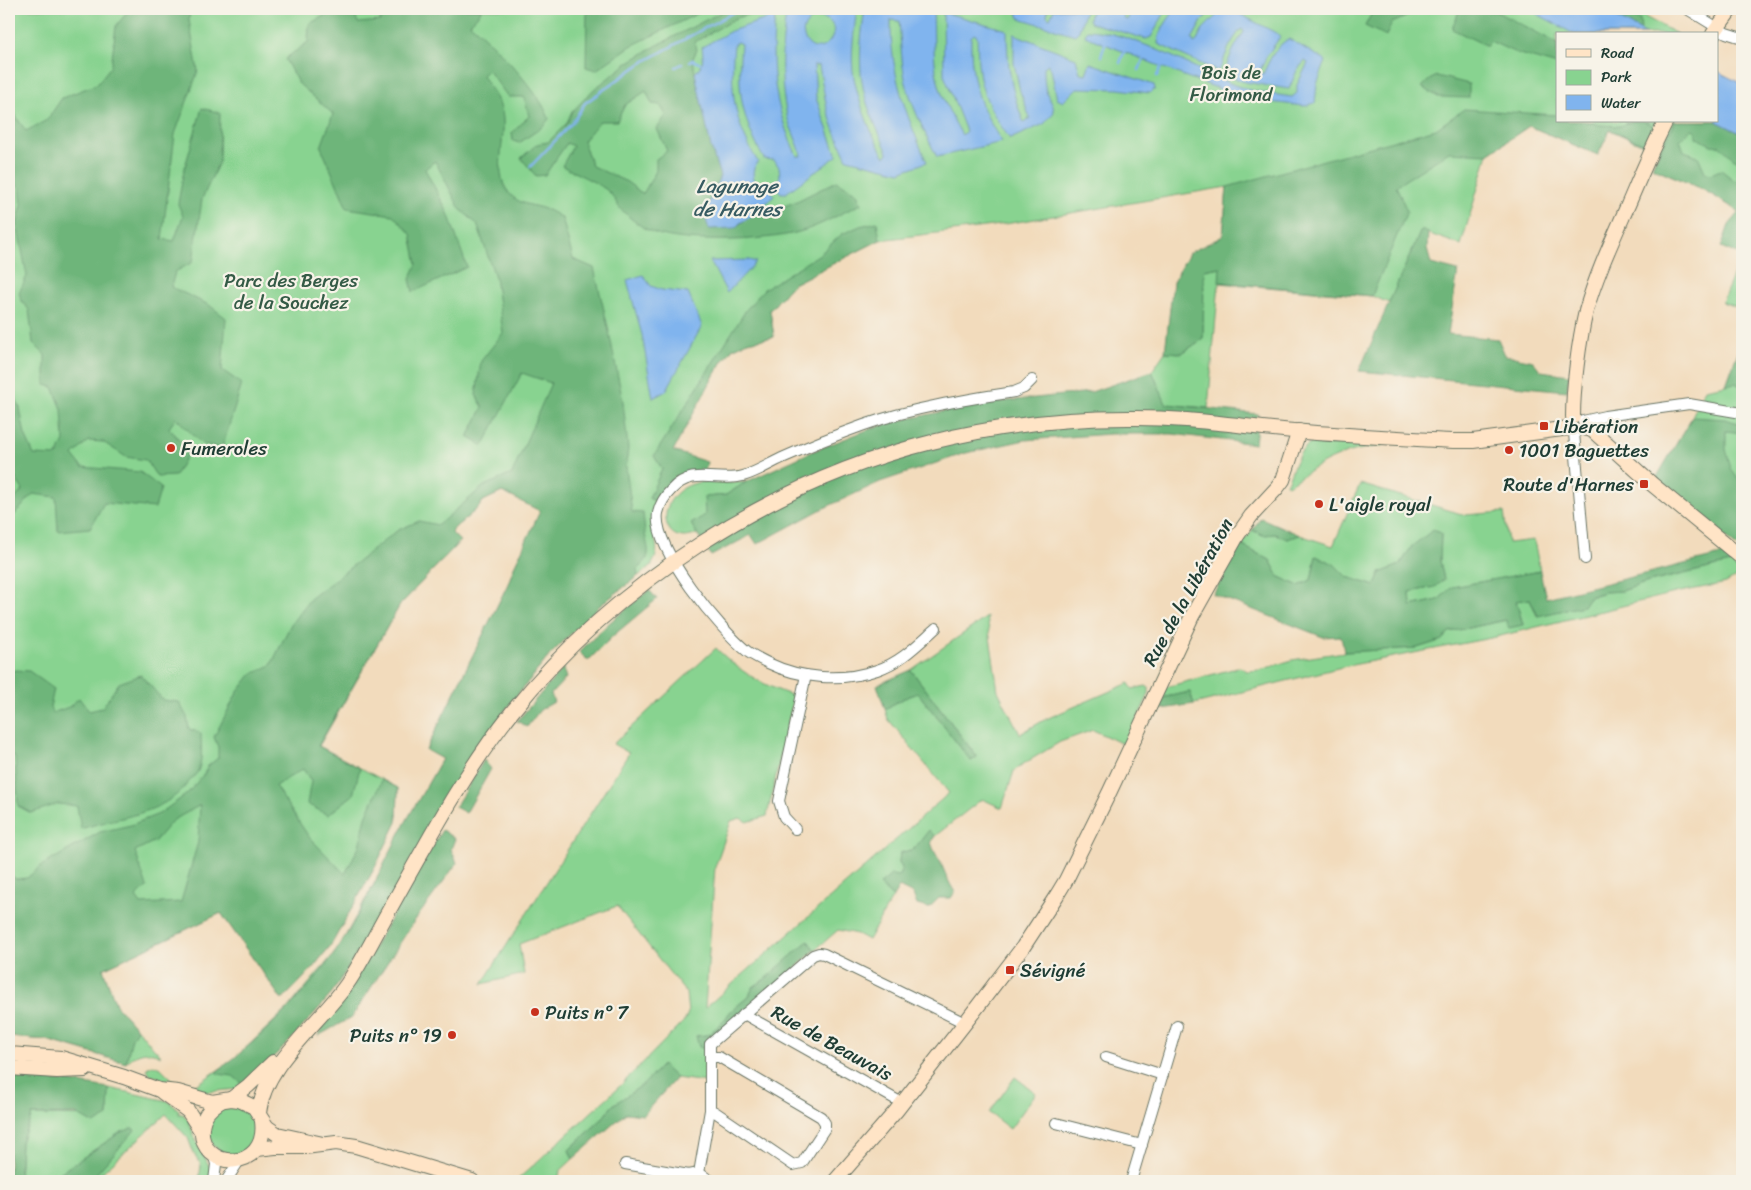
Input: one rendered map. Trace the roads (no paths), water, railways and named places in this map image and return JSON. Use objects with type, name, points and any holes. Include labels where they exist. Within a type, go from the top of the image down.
[{"type":"main road","points":[[1715,30],[1731,9]]},
{"type":"main road","points":[[1577,425],[1580,343],[1586,311],[1594,287],[1652,148],[1665,122]]},
{"type":"main road","points":[[159,1090],[188,1111],[201,1132],[207,1148],[220,1159],[239,1161],[252,1154],[262,1140],[264,1131],[260,1117],[260,1105],[271,1075],[348,983],[480,756],[543,676],[591,628],[644,583],[674,561],[766,506],[808,486],[887,455],[929,442],[1017,425],[1125,418],[1171,418],[1299,431],[1453,441],[1488,439],[1577,425],[1592,430],[1653,485],[1742,558]]},
{"type":"main road","name":"Rue de la Libération","points":[[835,1181],[902,1103],[965,1023],[1041,920],[1066,880],[1192,616],[1237,536],[1251,516],[1283,480],[1299,431]]},
{"type":"main road","points":[[201,1132],[202,1122],[206,1113],[213,1106],[244,1090],[277,1058],[292,1048]]},
{"type":"main road","points":[[9,1054],[61,1058],[159,1090],[178,1092],[212,1102],[226,1100],[247,1102],[277,1134],[323,1144]]},
{"type":"main road","points":[[9,1068],[57,1071],[97,1069]]},
{"type":"main road","points":[[257,1149],[275,1147],[305,1148],[336,1143],[356,1146],[472,1181]]},
{"type":"street","points":[[1687,9],[1715,30],[1742,38]]},
{"type":"street","points":[[936,628],[903,658],[877,670],[834,678],[806,675],[769,663],[748,652],[725,629],[688,585],[666,546],[658,522],[661,502],[672,488],[682,480],[704,476],[725,478],[742,476],[809,446],[866,424],[937,405],[1014,392],[1024,388],[1032,380]]},
{"type":"street","points":[[1585,559],[1577,425],[1605,416],[1690,404],[1742,413]]},
{"type":"street","points":[[795,829],[784,817],[779,802],[806,675]]},
{"type":"street","points":[[699,1173],[710,1110],[710,1044],[813,955],[819,953],[965,1023]]},
{"type":"street","name":"Rue de Beauvais","points":[[744,1014],[902,1103]]},
{"type":"street","points":[[1131,1181],[1177,1026]]},
{"type":"street","points":[[710,1057],[719,1057],[821,1117],[825,1123],[825,1128],[802,1163],[793,1165],[710,1110]]},
{"type":"street","points":[[1106,1057],[1163,1075]]},
{"type":"street","points":[[1056,1123],[1142,1145]]},
{"type":"street","points":[[213,1154],[216,1164],[214,1181]]},
{"type":"street","points":[[226,1181],[239,1161]]},
{"type":"street","points":[[625,1164],[689,1175],[699,1173],[711,1181]]},
{"type":"water","name":"Lagunage de Harnes","points":[[787,9],[857,9],[852,52],[854,78],[866,119],[885,157],[888,153],[867,104],[861,77],[862,28],[865,9],[933,9],[936,71],[946,104],[962,135],[966,131],[944,75],[943,12],[1007,30],[1011,78],[1024,123],[1030,118],[1020,91],[1014,63],[1014,34],[1076,58],[1080,73],[1086,74],[1090,63],[1154,85],[1155,89],[1150,93],[1118,89],[1077,88],[1063,102],[1057,99],[1051,69],[1048,64],[1044,67],[1044,82],[1054,112],[1044,124],[1010,139],[986,99],[978,68],[977,36],[974,34],[971,37],[971,52],[974,79],[987,117],[1002,142],[937,157],[917,116],[908,90],[903,64],[899,21],[891,20],[891,39],[896,76],[912,128],[927,162],[900,172],[847,159],[827,109],[819,66],[814,65],[816,98],[837,156],[786,193],[781,193],[774,184],[780,177],[779,167],[774,160],[764,159],[746,117],[740,90],[741,44],[737,42],[734,44],[733,91],[738,119],[758,162],[753,171],[754,180],[758,186],[769,187],[774,196],[756,214],[735,228],[709,229],[704,214],[720,176],[711,147],[695,73],[702,61],[702,47],[731,31],[775,16],[773,53],[779,105],[789,138],[797,156],[801,156],[784,102],[782,49]],"holes":[[[818,17],[828,20],[833,26],[831,40],[819,48],[813,47],[804,37],[805,26],[811,20]]]},
{"type":"water","points":[[1016,9],[1048,9],[1047,16],[1050,18],[1054,9],[1086,9],[1079,31],[1075,35],[1019,18]]},
{"type":"water","points":[[1092,9],[1126,9],[1123,18],[1127,20],[1133,9],[1167,9],[1151,37],[1146,39],[1091,23],[1089,19]]},
{"type":"water","points":[[1176,9],[1212,9],[1202,21],[1192,39],[1194,43],[1203,29],[1223,9],[1230,9],[1278,34],[1280,37],[1266,57],[1260,71],[1263,74],[1277,49],[1289,39],[1326,61],[1317,84],[1315,103],[1305,106],[1250,100],[1085,36],[1087,30],[1104,32],[1142,43],[1247,89],[1292,97],[1297,93],[1297,85],[1308,63],[1305,61],[1297,70],[1289,89],[1245,82],[1227,76],[1225,72],[1228,61],[1244,32],[1241,29],[1230,44],[1222,65],[1217,71],[1158,44],[1162,30]]},
{"type":"water","points":[[1528,9],[1600,9],[1643,32],[1570,32]]},
{"type":"water","points":[[1718,72],[1742,84],[1742,134],[1718,122]]},
{"type":"water","points":[[749,260],[756,262],[727,293],[710,261]]},
{"type":"water","points":[[643,275],[651,286],[662,290],[688,293],[702,326],[666,391],[653,398],[642,335],[627,280]]},
{"type":"waterway","points":[[530,167],[572,123],[585,103],[640,64],[739,9]]},
{"type":"waterway","points":[[1101,56],[1105,44]]},
{"type":"waterway","points":[[1120,63],[1124,52]]},
{"type":"waterway","points":[[690,61],[693,60],[701,64]]},
{"type":"waterway","points":[[1139,70],[1143,60]]},
{"type":"waterway","points":[[676,67],[682,64]]},
{"type":"waterway","points":[[1157,76],[1161,67]]},
{"type":"place","name":"Libération","points":[[1544,426]]},
{"type":"place","name":"Fumeroles","points":[[171,448]]},
{"type":"place","name":"1001 Baguettes","points":[[1509,450]]},
{"type":"place","name":"Route d'Harnes","points":[[1644,484]]},
{"type":"place","name":"L'aigle royal","points":[[1319,504]]},
{"type":"place","name":"Sévigné","points":[[1010,970]]},
{"type":"place","name":"Puits n° 7","points":[[535,1012]]},
{"type":"place","name":"Puits n° 19","points":[[452,1035]]},
{"type":"park label","name":"Bois de Florimond","points":[[1231,83]]},
{"type":"park label","name":"Parc des Berges de la Souchez","points":[[291,291]]}]
